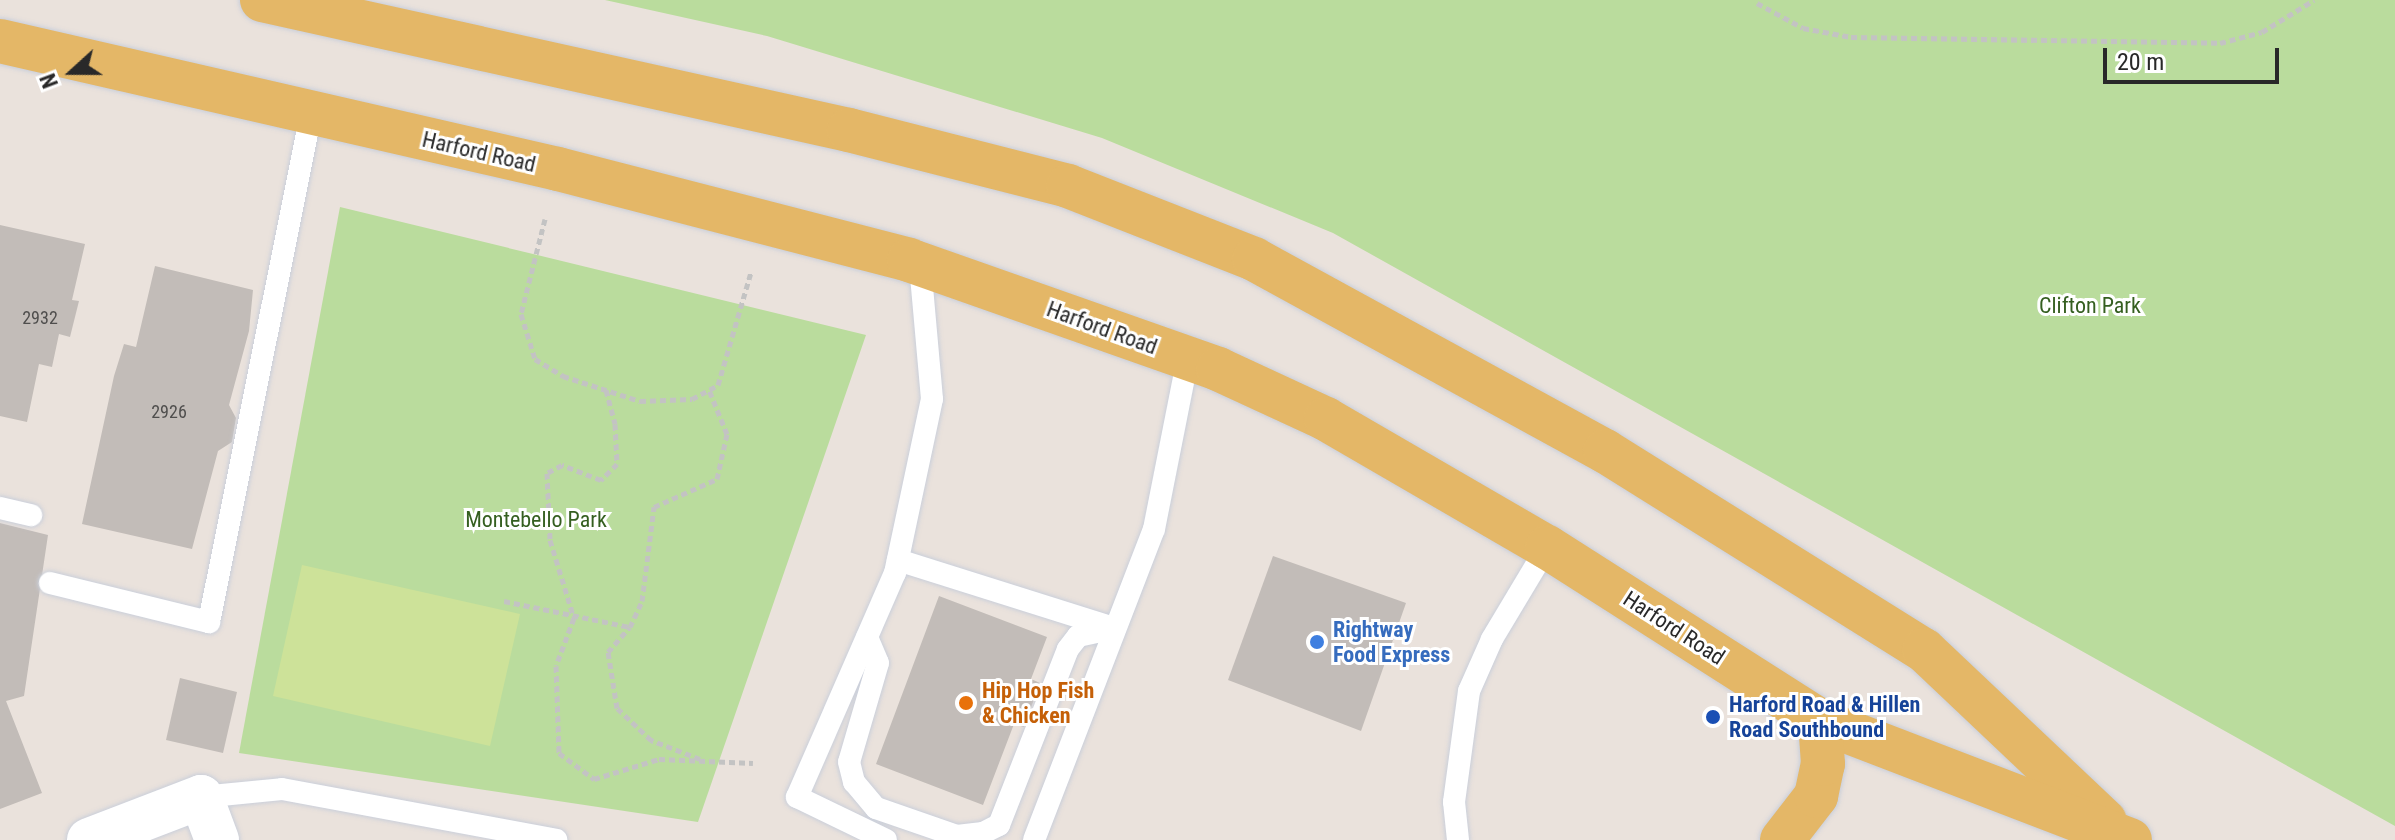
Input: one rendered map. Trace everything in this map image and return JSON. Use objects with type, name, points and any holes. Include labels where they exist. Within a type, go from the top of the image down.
[{"type":"main road","points":[[262,0],[864,134],[1068,186],[1254,259],[1605,451],[1924,650],[2118,838]]},
{"type":"main road","name":"Harford Road","points":[[0,41],[558,169],[920,264],[1188,358],[1326,419],[1547,547],[1820,721],[2118,838]]},
{"type":"main road","points":[[1782,840],[1816,796],[1823,764],[1820,721]]},
{"type":"main road","points":[[2053,840],[2118,838]]},
{"type":"street","points":[[89,840],[201,797],[217,840]]},
{"type":"lane","points":[[50,583],[209,622],[311,114]]},
{"type":"lane","points":[[886,840],[797,797],[898,560],[932,399],[920,264]]},
{"type":"lane","points":[[1034,840],[1154,529],[1188,358]]},
{"type":"lane","points":[[0,508],[31,515]]},
{"type":"lane","points":[[1458,840],[1454,802],[1469,691],[1492,639],[1547,547]]},
{"type":"lane","points":[[898,560],[1115,628]]},
{"type":"lane","points":[[867,637],[878,663],[849,762],[854,782],[876,808],[957,836],[983,833],[999,825],[1068,649],[1078,636],[1115,628]]},
{"type":"lane","points":[[201,797],[282,789],[556,840]]},
{"type":"path","points":[[1757,3],[1803,28],[1851,37],[2220,43],[2262,32],[2314,0]]},
{"type":"path","points":[[558,169],[521,314],[535,359],[563,376],[640,401],[692,399],[718,385],[765,225]]},
{"type":"path","points":[[606,390],[615,424],[617,464],[601,480],[562,465],[547,473],[550,540],[574,618],[556,666],[559,753],[594,779],[659,759],[753,763]]},
{"type":"path","points":[[705,761],[651,740],[617,708],[608,652],[630,627],[642,601],[654,507],[717,479],[727,434],[709,390]]},
{"type":"path","points":[[504,601],[574,618],[630,627]]},
{"type":"green space","name":"Clifton Park","points":[[605,0],[2395,0],[2395,826],[1333,233],[1102,138],[767,36]]},
{"type":"green space","name":"Montebello Park","points":[[340,207],[866,335],[698,822],[239,753]]},
{"type":"green space","points":[[302,565],[520,614],[490,746],[273,696]]},
{"type":"building","points":[[0,225],[85,244],[72,300],[79,301],[70,337],[59,334],[52,367],[39,364],[27,422],[0,416]]},
{"type":"building","points":[[155,266],[253,290],[249,331],[229,405],[236,418],[232,442],[218,451],[192,549],[82,524],[114,376],[124,344],[136,347]]},
{"type":"building","points":[[0,523],[48,535],[24,696],[6,701],[42,793],[0,809]]},
{"type":"building","name":"Rightway Food Express","points":[[1273,556],[1406,603],[1361,731],[1228,680]]},
{"type":"building","name":"Hip Hop Fish & Chicken","points":[[939,596],[1047,637],[1031,679],[1040,683],[1024,727],[1014,724],[983,805],[876,764]]},
{"type":"building","points":[[180,678],[237,692],[223,753],[166,740]]},
{"type":"place","name":"Rightway Food Express","points":[[1317,642]]},
{"type":"place","name":"Hip Hop Fish & Chicken","points":[[966,703]]},
{"type":"place","name":"Harford Road & Hillen Road Southbound","points":[[1713,717]]}]
